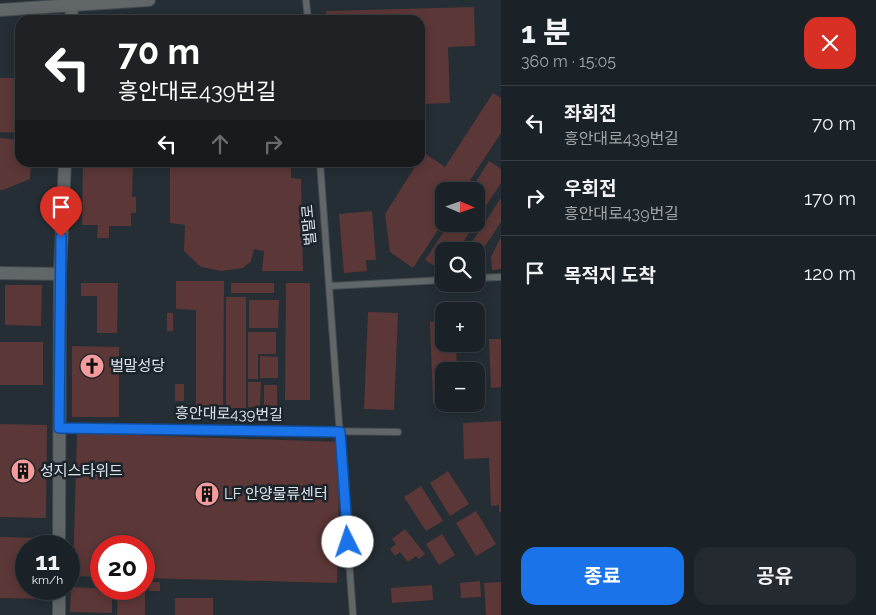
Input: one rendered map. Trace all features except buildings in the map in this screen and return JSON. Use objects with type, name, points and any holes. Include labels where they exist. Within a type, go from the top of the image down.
[{"type":"street","points":[[0,10],[149,0]]},
{"type":"street","points":[[71,15],[72,4]]},
{"type":"street","points":[[59,535],[60,274],[65,167]]},
{"type":"street","points":[[0,273],[60,274]]},
{"type":"street","points":[[58,600],[58,615]]},
{"type":"lane","points":[[306,0],[308,15]]},
{"type":"lane","name":"벌말로","points":[[320,167],[353,615]]},
{"type":"lane","points":[[485,278],[501,277]]},
{"type":"lane","points":[[330,286],[435,280]]},
{"type":"lane","name":"흥안대로439번길","points":[[59,428],[398,432]]},
{"type":"place","name":"벌말성당","points":[[92,366]]},
{"type":"place","name":"성지스타위드","points":[[23,471]]},
{"type":"place","name":"LF 안양물류센터","points":[[207,494]]},
{"type":"route","points":[[61,237],[59,428],[340,432],[348,542]]}]
